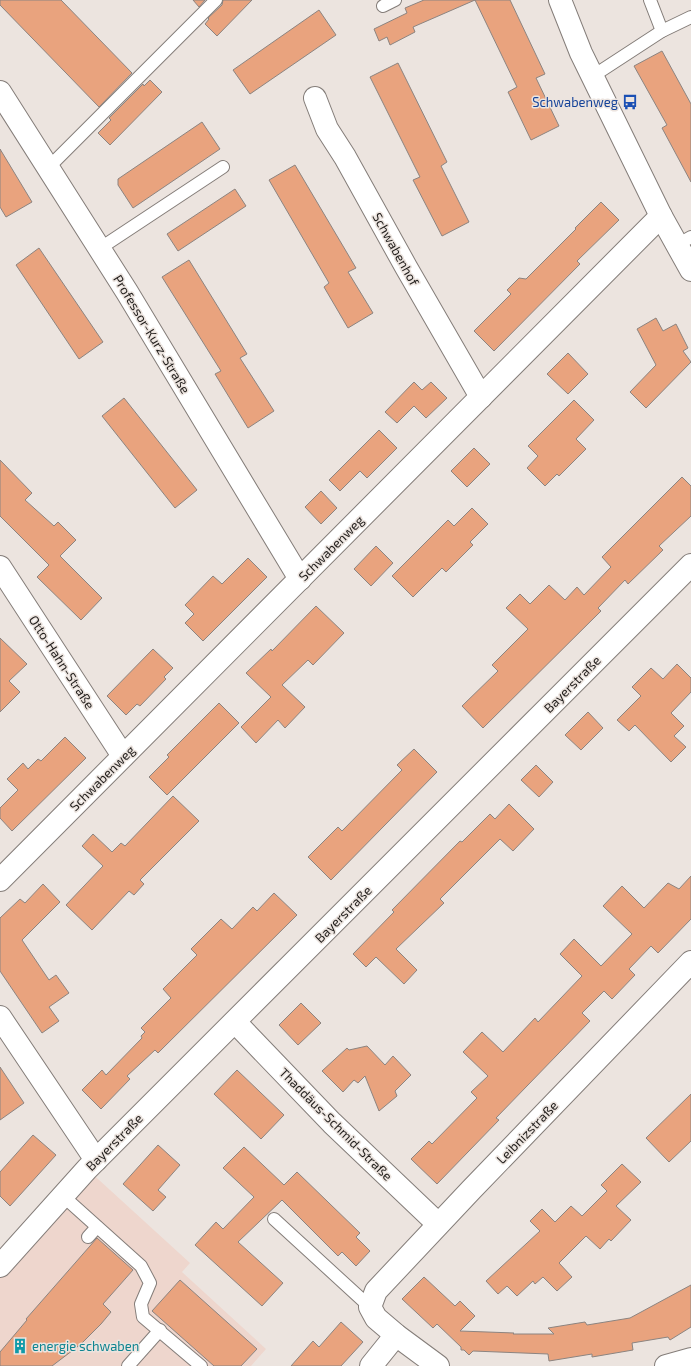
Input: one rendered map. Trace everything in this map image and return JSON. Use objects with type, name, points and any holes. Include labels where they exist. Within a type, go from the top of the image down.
[{"type":"street","points":[[560,0],[581,53],[661,216],[684,241],[691,270]]},
{"type":"street","name":"Professor-Kurz-Straße","points":[[0,92],[99,249],[300,579]]},
{"type":"street","name":"Schwabenhof","points":[[315,98],[327,129],[345,157],[481,398]]},
{"type":"street","name":"Schwabenweg","points":[[0,880],[661,216]]},
{"type":"street","name":"Bayerstraße","points":[[0,1266],[96,1160],[691,565]]},
{"type":"street","name":"Otto-Hahn-Straße","points":[[0,567],[123,756]]},
{"type":"street","name":"Leibnizstraße","points":[[370,1307],[376,1291],[438,1224],[691,962]]},
{"type":"street","points":[[0,1017],[96,1160]]},
{"type":"street","name":"Thaddäus-Schmid-Straße","points":[[235,1022],[332,1123],[438,1224]]},
{"type":"street","points":[[370,1307],[376,1318],[438,1366]]},
{"type":"street","points":[[371,1366],[396,1335]]},
{"type":"street","points":[[666,1366],[691,1359]]},
{"type":"lane","points":[[48,168],[216,0]]},
{"type":"lane","points":[[383,6],[394,0]]},
{"type":"lane","points":[[650,0],[662,31]]},
{"type":"lane","points":[[593,76],[662,31],[691,17]]},
{"type":"lane","points":[[99,249],[223,167]]},
{"type":"lane","points":[[62,1196],[141,1266],[150,1282],[141,1304],[143,1317],[201,1366]]},
{"type":"lane","points":[[274,1219],[370,1307]]},
{"type":"lane","points":[[88,1237],[97,1227]]},
{"type":"lane","points":[[128,1366],[160,1330]]},
{"type":"shaded area","name":"energie schwaben","points":[[87,1169],[190,1263],[182,1272],[266,1349],[251,1366],[0,1366],[0,1266]]},
{"type":"building","points":[[0,0],[61,0],[132,73],[99,107],[0,5]]},
{"type":"building","points":[[193,0],[205,0],[199,7]]},
{"type":"building","points":[[223,0],[252,0],[217,36],[205,24],[209,19],[208,18],[222,5]]},
{"type":"building","points":[[424,0],[475,0],[413,27],[415,32],[390,45],[387,37],[379,41],[374,29],[407,13],[405,8]]},
{"type":"building","points":[[475,0],[510,0],[545,74],[536,78],[559,126],[531,140],[508,92],[517,87]]},
{"type":"building","points":[[319,10],[336,35],[250,94],[233,70]]},
{"type":"building","points":[[662,51],[691,104],[691,182],[662,128],[667,125],[634,66]]},
{"type":"building","points":[[398,63],[447,162],[441,166],[469,222],[442,236],[413,180],[420,177],[370,77]]},
{"type":"building","points":[[150,80],[162,92],[110,145],[98,133],[111,120],[109,118],[143,84],[144,86]]},
{"type":"building","points":[[202,122],[220,149],[133,208],[118,185],[118,179]]},
{"type":"building","points":[[0,149],[32,202],[6,217],[0,207]]},
{"type":"building","points":[[295,165],[356,268],[348,272],[373,313],[348,328],[324,287],[329,283],[269,180]]},
{"type":"building","points":[[235,189],[246,206],[178,251],[167,234]]},
{"type":"building","points":[[601,202],[619,220],[577,261],[580,264],[494,351],[474,331],[511,294],[507,290],[519,278],[526,279]]},
{"type":"building","points":[[39,248],[103,342],[79,359],[16,265]]},
{"type":"building","points":[[189,260],[247,354],[240,358],[274,411],[248,428],[215,374],[221,371],[162,277]]},
{"type":"building","points":[[656,318],[663,331],[676,324],[688,348],[683,351],[691,362],[646,408],[630,392],[656,365],[637,329]]},
{"type":"building","points":[[568,353],[588,374],[568,394],[547,374]]},
{"type":"building","points":[[414,382],[422,390],[431,382],[447,398],[426,418],[414,406],[397,423],[385,412]]},
{"type":"building","points":[[124,398],[197,490],[175,508],[102,416]]},
{"type":"building","points":[[574,400],[594,420],[576,439],[586,449],[559,476],[557,474],[545,486],[527,468],[538,456],[528,446]]},
{"type":"building","points":[[379,430],[397,448],[367,478],[360,471],[340,491],[329,480]]},
{"type":"building","points":[[474,448],[490,464],[467,487],[451,471]]},
{"type":"building","points":[[0,460],[32,493],[25,500],[54,526],[58,522],[76,540],[60,556],[102,598],[81,620],[37,577],[49,565],[0,516]]},
{"type":"building","points":[[682,477],[691,486],[691,516],[659,546],[663,550],[628,584],[625,580],[598,608],[601,611],[483,728],[462,706],[498,671],[492,665],[528,629],[506,608],[520,594],[530,604],[549,585],[565,600],[577,587],[584,595],[611,567],[602,557]]},
{"type":"building","points":[[321,491],[337,508],[321,524],[305,507]]},
{"type":"building","points":[[472,508],[488,524],[470,542],[473,545],[446,572],[442,568],[413,597],[392,576],[448,520],[454,526]]},
{"type":"building","points":[[376,546],[393,563],[371,586],[354,569]]},
{"type":"building","points":[[248,558],[267,577],[203,641],[185,623],[194,614],[185,605],[213,576],[222,584]]},
{"type":"building","points":[[316,606],[344,633],[313,665],[308,660],[282,685],[305,707],[285,728],[278,720],[256,743],[241,727],[271,697],[246,673],[271,649],[272,651]]},
{"type":"building","points":[[0,638],[27,664],[9,681],[20,692],[0,712]]},
{"type":"building","points":[[153,649],[173,668],[164,677],[166,679],[140,706],[137,704],[126,715],[107,696]]},
{"type":"building","points":[[677,664],[691,678],[691,692],[671,713],[684,726],[674,736],[686,747],[671,762],[635,725],[629,731],[617,720],[641,696],[632,687],[651,668],[663,679]]},
{"type":"building","points":[[219,703],[239,723],[167,795],[149,777],[169,757],[167,755]]},
{"type":"building","points":[[588,712],[603,728],[581,750],[565,735]]},
{"type":"building","points":[[65,737],[86,758],[12,831],[0,818],[0,808],[18,790],[7,779],[23,763],[28,769],[38,759],[41,761]]},
{"type":"building","points":[[414,749],[437,772],[331,880],[308,857],[338,827],[342,831],[402,770],[397,765]]},
{"type":"building","points":[[536,765],[553,782],[539,797],[521,780]]},
{"type":"building","points":[[173,796],[199,821],[140,880],[144,884],[134,895],[129,891],[92,930],[66,905],[103,866],[82,846],[93,834],[112,852],[121,843],[125,846]]},
{"type":"building","points":[[509,804],[534,829],[513,851],[500,839],[440,899],[444,903],[396,949],[417,970],[404,984],[376,957],[366,967],[353,954],[394,912],[392,910],[460,841],[462,842],[490,814],[495,819]]},
{"type":"building","points":[[691,876],[691,919],[658,953],[651,946],[629,969],[635,975],[612,999],[604,991],[582,1013],[590,1021],[496,1118],[499,1120],[437,1184],[411,1159],[429,1141],[432,1144],[477,1098],[471,1092],[488,1076],[463,1052],[482,1032],[503,1052],[535,1018],[538,1022],[582,976],[560,954],[574,939],[601,966],[632,934],[603,906],[622,886],[644,908],[668,883],[679,889]]},
{"type":"building","points":[[43,884],[60,902],[22,940],[49,980],[56,975],[69,993],[49,1007],[59,1021],[42,1033],[0,971],[0,918],[20,899],[25,903]]},
{"type":"building","points":[[274,893],[297,915],[158,1053],[155,1050],[127,1076],[130,1079],[101,1109],[82,1090],[102,1070],[106,1075],[142,1038],[141,1036],[145,1032],[141,1028],[171,998],[163,989],[197,955],[191,949],[221,919],[232,929],[253,907],[257,911]]},
{"type":"building","points":[[301,1003],[321,1023],[298,1045],[279,1025]]},
{"type":"building","points":[[367,1046],[385,1065],[393,1056],[411,1075],[395,1091],[397,1096],[379,1111],[365,1076],[358,1083],[354,1080],[343,1092],[322,1071],[347,1048],[349,1050]]},
{"type":"building","points":[[0,1067],[24,1103],[0,1120]]},
{"type":"building","points":[[237,1070],[284,1115],[261,1139],[214,1094]]},
{"type":"building","points":[[691,1094],[691,1141],[669,1162],[646,1138]]},
{"type":"building","points":[[33,1135],[56,1155],[10,1206],[0,1196],[0,1172]]},
{"type":"building","points":[[158,1145],[180,1165],[158,1190],[166,1197],[153,1211],[123,1184]]},
{"type":"building","points":[[244,1147],[284,1185],[297,1172],[360,1233],[356,1237],[370,1251],[356,1266],[342,1252],[338,1256],[282,1200],[238,1242],[283,1283],[262,1306],[195,1245],[216,1222],[223,1229],[254,1197],[223,1168]]},
{"type":"building","points":[[622,1164],[641,1182],[616,1206],[631,1220],[611,1241],[609,1239],[600,1249],[586,1236],[559,1263],[572,1277],[557,1291],[543,1277],[535,1284],[533,1281],[517,1296],[507,1286],[498,1294],[486,1281],[540,1231],[530,1221],[542,1209],[555,1222],[571,1206],[582,1216],[607,1191],[601,1185]]},
{"type":"building","points":[[97,1238],[133,1270],[103,1304],[111,1312],[81,1344],[52,1366],[0,1366],[0,1352],[27,1320],[26,1319]]},
{"type":"building","points":[[424,1277],[455,1306],[460,1301],[475,1316],[460,1331],[514,1333],[513,1334],[554,1334],[548,1328],[585,1322],[587,1325],[630,1318],[691,1285],[691,1327],[670,1340],[668,1337],[632,1343],[633,1350],[592,1357],[592,1354],[549,1361],[548,1354],[473,1351],[469,1355],[464,1350],[461,1350],[461,1347],[437,1324],[433,1328],[402,1299]]},
{"type":"building","points":[[180,1280],[257,1349],[241,1366],[214,1366],[152,1311]]},
{"type":"building","points":[[341,1322],[363,1342],[341,1366],[291,1366],[313,1341],[319,1347]]},
{"type":"place","name":"Schwabenweg","points":[[630,102]]},
{"type":"place","name":"energie schwaben","points":[[20,1346]]}]
